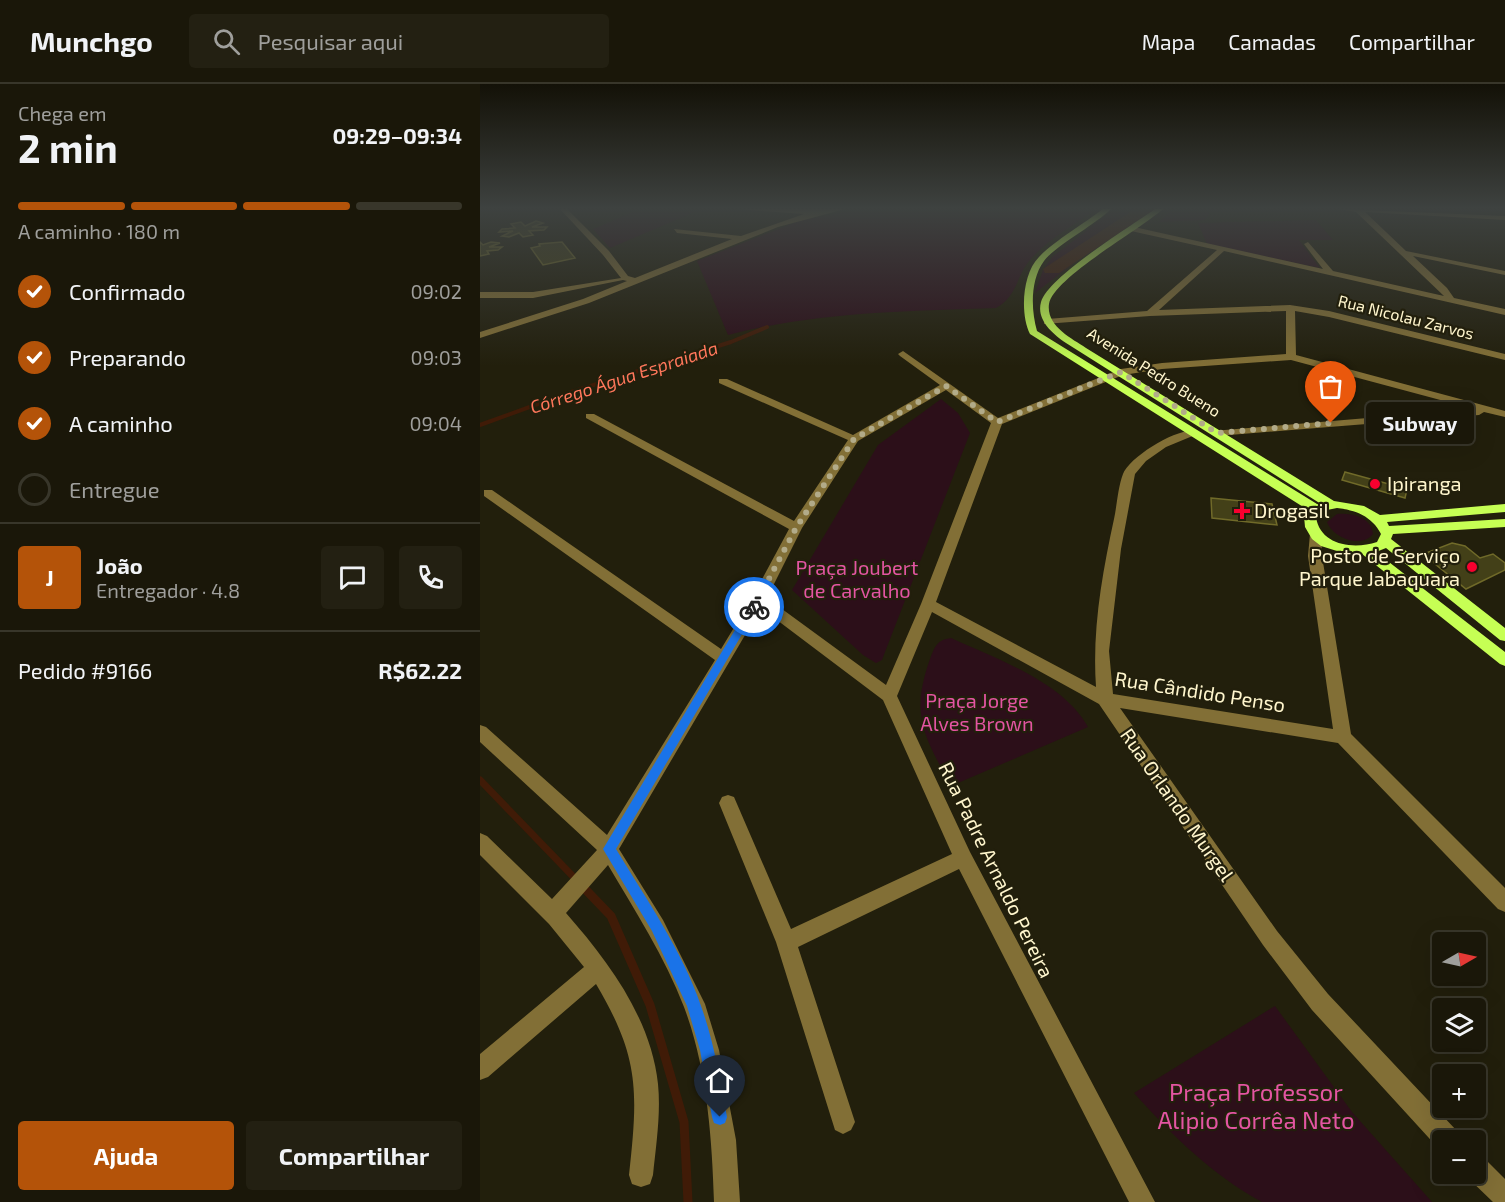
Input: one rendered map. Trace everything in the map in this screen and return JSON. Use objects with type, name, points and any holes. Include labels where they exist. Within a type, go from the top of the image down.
[{"type":"main road","name":"Avenida Pedro Bueno","points":[[1040,261],[1029,299],[1029,314],[1033,332],[1104,379],[1315,509]]},
{"type":"main road","points":[[1047,322],[1045,303],[1050,293],[1071,272],[1087,261]]},
{"type":"main road","name":"Avenida Pedro Bueno","points":[[1047,322],[1055,331],[1083,350],[1330,504]]},
{"type":"main road","points":[[1386,535],[1382,545],[1367,551],[1346,550],[1332,545],[1316,534],[1309,520],[1315,509],[1330,504],[1352,506],[1377,519],[1505,508]]},
{"type":"main road","points":[[1377,519],[1386,535],[1505,636]]},
{"type":"main road","points":[[1386,535],[1505,523]]},
{"type":"main road","points":[[1367,551],[1505,660]]},
{"type":"street","points":[[612,261],[625,278]]},
{"type":"street","points":[[480,335],[638,281],[686,261]]},
{"type":"street","points":[[1150,313],[1208,261]]},
{"type":"street","points":[[1277,261],[1505,312]]},
{"type":"street","points":[[1321,261],[1330,273]]},
{"type":"street","points":[[1415,261],[1451,300]]},
{"type":"street","points":[[1447,261],[1505,273]]},
{"type":"street","points":[[480,295],[533,295],[625,278],[638,281]]},
{"type":"street","points":[[1424,293],[1444,290]]},
{"type":"street","points":[[1290,308],[1291,357]]},
{"type":"street","name":"Rua Nicolau Zarvos","points":[[1047,322],[1150,313],[1290,308],[1329,314],[1505,357]]},
{"type":"street","points":[[903,354],[997,422]]},
{"type":"street","points":[[759,599],[889,696],[928,604],[997,422],[1121,372],[1162,366],[1291,357],[1505,414]]},
{"type":"street","points":[[723,381],[854,439]]},
{"type":"street","points":[[559,906],[609,849],[759,599],[796,528],[854,439],[946,386]]},
{"type":"street","points":[[1217,433],[1491,411]]},
{"type":"street","points":[[590,416],[796,528]]},
{"type":"street","name":"Rua Orlando Murgel","points":[[1191,433],[1142,459],[1130,472],[1114,549],[1101,651],[1105,699],[1277,947],[1320,1002],[1439,1130]]},
{"type":"street","points":[[488,493],[723,658]]},
{"type":"street","points":[[1316,534],[1316,556],[1343,736],[1505,902]]},
{"type":"street","points":[[1316,556],[1332,545]]},
{"type":"street","name":"Rua Cândido Penso","points":[[928,604],[1105,699],[1343,736]]},
{"type":"street","name":"Rua Padre Arnaldo Pereira","points":[[889,696],[963,858],[1142,1202]]},
{"type":"street","points":[[480,732],[609,849],[656,927],[694,1004],[708,1050],[724,1140],[727,1202]]},
{"type":"street","points":[[728,803],[786,942],[843,1122]]},
{"type":"street","points":[[480,842],[559,906],[628,1019],[644,1070],[647,1117],[641,1175]]},
{"type":"street","points":[[786,942],[963,858]]},
{"type":"street","points":[[480,1069],[598,969]]},
{"type":"street","points":[[1486,1178],[1505,1196]]},
{"type":"green space","points":[[697,261],[1029,261],[1009,298],[996,308],[828,317],[794,321],[728,335]]},
{"type":"green space","points":[[1049,261],[1056,261],[1048,266],[1058,270],[1074,263],[1035,293],[1043,270]]},
{"type":"green space","points":[[1288,261],[1315,261],[1320,268]]},
{"type":"green space","name":"Praça Joubert de Carvalho","points":[[941,399],[958,413],[970,433],[882,660],[876,663],[863,655],[792,590],[878,445]]},
{"type":"green space","points":[[1337,514],[1360,517],[1369,524],[1373,534],[1362,541],[1341,537],[1330,528],[1327,522]]},
{"type":"green space","name":"Praça Jorge Alves Brown","points":[[951,638],[1008,663],[1046,684],[1077,711],[1088,727],[951,786],[927,739],[921,711],[921,695],[924,678],[935,647],[940,642]]},
{"type":"green space","name":"Praça Professor Alipio Corrêa Neto","points":[[1275,1006],[1352,1112],[1432,1202],[1262,1202],[1226,1179],[1193,1153],[1134,1093]]},
{"type":"building","points":[[540,261],[560,261],[543,265]]},
{"type":"building","name":"Ipiranga","points":[[1345,472],[1407,489],[1405,498],[1342,480]]},
{"type":"building","name":"Drogasil","points":[[1211,498],[1272,504],[1277,525],[1212,518]]},
{"type":"building","name":"Posto de Serviço Parque Jabaquara","points":[[1452,543],[1465,546],[1480,558],[1493,554],[1505,563],[1505,570],[1466,589],[1435,564],[1426,553]]},
{"type":"waterway","name":"Córrego Água Espraiada","points":[[1052,269],[1064,261]]},
{"type":"waterway","name":"Córrego Água Espraiada","points":[[480,425],[568,393],[731,342],[767,327]]},
{"type":"waterway","points":[[480,780],[588,892]]},
{"type":"waterway","points":[[586,890],[611,916],[650,1005],[684,1122],[688,1202]]},
{"type":"way so far","points":[[754,607],[796,528],[854,439],[946,386],[997,422],[1121,372],[1217,433],[1331,423]]},
{"type":"place","name":"Subway","points":[[1331,423]]},
{"type":"place","name":"Ipiranga","points":[[1375,484]]},
{"type":"place","name":"Drogasil","points":[[1242,511]]},
{"type":"place","name":"Posto de Serviço Parque Jabaquara","points":[[1472,567]]},
{"type":"route","points":[[720,1117],[708,1050],[694,1004],[656,927],[609,849],[754,607]]}]
